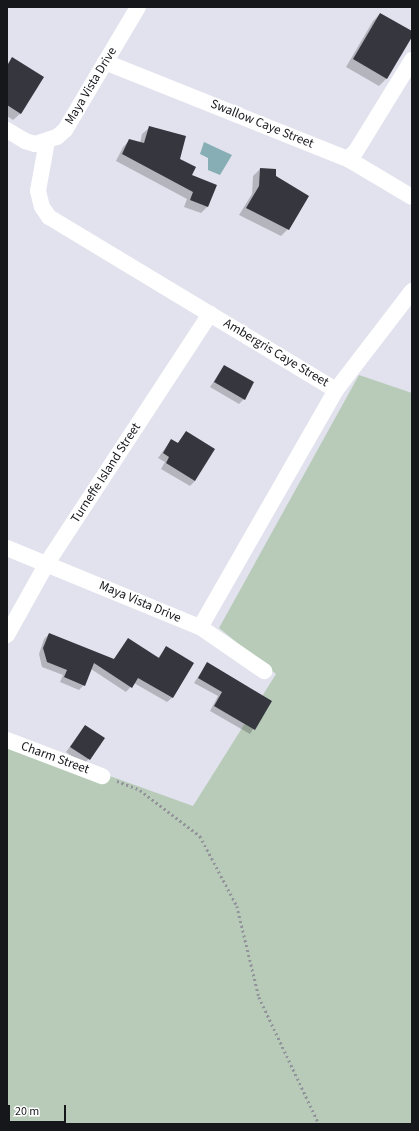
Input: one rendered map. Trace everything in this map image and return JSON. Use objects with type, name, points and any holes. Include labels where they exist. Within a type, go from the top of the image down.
[{"type":"street","name":"Maya Vista Drive","points":[[7,130],[25,141],[35,144],[47,141],[65,130],[138,7]]},
{"type":"street","points":[[348,159],[356,151],[412,60]]},
{"type":"street","name":"Swallow Caye Street","points":[[105,62],[348,159],[412,197]]},
{"type":"street","name":"Ambergris Caye Street","points":[[47,141],[38,191],[42,207],[49,217],[336,390],[200,627]]},
{"type":"street","points":[[336,390],[412,291]]},
{"type":"street","name":"Turneffe Island Street","points":[[7,635],[47,563],[210,314]]},
{"type":"street","name":"Maya Vista Drive","points":[[7,548],[47,563],[200,627],[264,671]]},
{"type":"street","name":"Charm Street","points":[[7,740],[102,776]]},
{"type":"path","points":[[102,776],[140,790],[200,836],[237,906],[259,997],[319,1124]]},
{"type":"green space","points":[[359,375],[412,393],[412,1124],[7,1124],[7,739],[193,806],[276,674],[219,628]]},
{"type":"water","points":[[204,142],[232,155],[220,175],[208,170],[208,158],[200,154]]},
{"type":"building","points":[[380,13],[412,31],[412,37],[387,79],[353,59]]},
{"type":"building","points":[[12,57],[44,77],[21,114],[7,105],[7,66]]},
{"type":"building","points":[[149,126],[186,136],[180,159],[196,167],[192,175],[217,185],[208,207],[190,200],[193,192],[122,154],[129,139],[144,143]]},
{"type":"building","points":[[260,168],[276,169],[276,176],[309,196],[289,230],[246,208],[259,186]]},
{"type":"building","points":[[224,365],[254,382],[245,400],[214,382]]},
{"type":"building","points":[[186,431],[215,449],[195,481],[166,463],[169,457],[163,453],[171,439],[178,443]]},
{"type":"building","points":[[49,633],[114,659],[128,638],[159,658],[166,646],[194,663],[173,698],[138,678],[132,688],[94,663],[85,686],[64,677],[67,670],[47,662],[43,648]]},
{"type":"building","points":[[207,662],[272,701],[255,730],[214,706],[222,692],[198,678]]},
{"type":"building","points":[[85,725],[105,738],[90,760],[70,747]]}]
